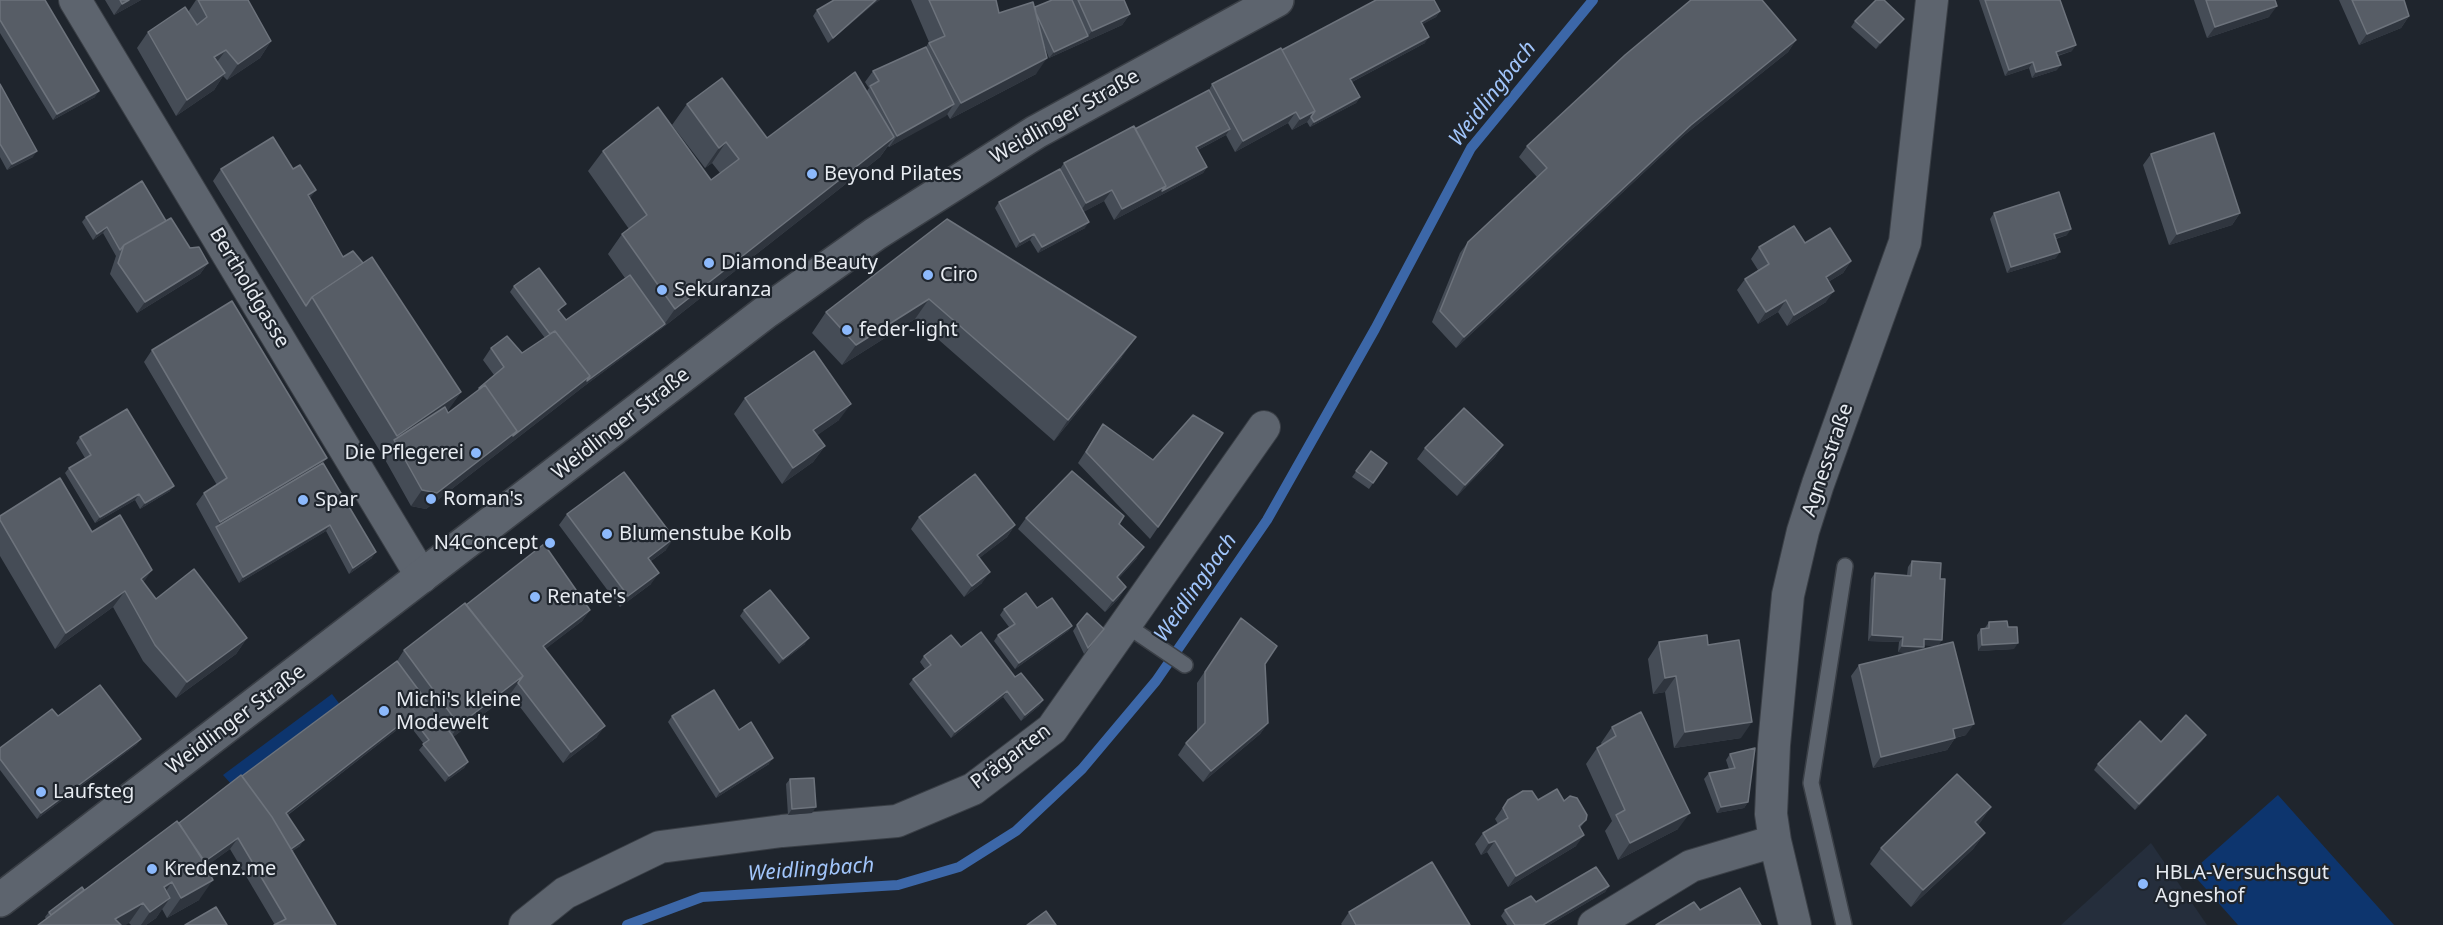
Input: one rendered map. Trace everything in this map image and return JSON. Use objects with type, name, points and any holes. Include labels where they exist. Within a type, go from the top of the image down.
[{"type":"main road","name":"Weidlinger Straße","points":[[0,900],[767,311],[875,234],[1036,132],[1277,0]]},
{"type":"street","name":"Bertholdgasse","points":[[75,0],[422,577]]},
{"type":"street","name":"Agnesstraße","points":[[1795,925],[1775,842],[1772,787],[1788,595],[1803,531],[1818,484],[1905,242],[1932,0]]},
{"type":"street","name":"Prägarten","points":[[525,925],[566,893],[660,847],[782,831],[897,821],[973,789],[1052,729],[1130,629],[1264,427]]},
{"type":"street","points":[[1594,925],[1691,866],[1775,842]]},
{"type":"lane","points":[[1844,925],[1811,783],[1845,566]]},
{"type":"lane","points":[[1130,629],[1185,665]]},
{"type":"shaded area","points":[[332,694],[341,706],[233,786],[223,775]]},
{"type":"shaded area","points":[[2278,795],[2394,925],[2238,925],[2191,872]]},
{"type":"shaded area","name":"HBLA-Versuchsgut Agneshof","points":[[2151,843],[2207,925],[2061,925]]},
{"type":"building","points":[[0,0],[45,0],[99,91],[57,114],[0,20]]},
{"type":"building","points":[[198,0],[248,0],[271,41],[238,64],[226,50],[214,57],[225,73],[187,100],[148,32],[185,7],[197,25],[207,17]]},
{"type":"building","points":[[834,0],[876,0],[833,38],[817,10]]},
{"type":"building","points":[[929,0],[996,0],[999,13],[1033,2],[1047,58],[961,103],[929,43],[945,36]]},
{"type":"building","points":[[1052,0],[1072,0],[1088,36],[1054,52],[1035,7]]},
{"type":"building","points":[[1078,0],[1124,0],[1130,14],[1092,31]]},
{"type":"building","points":[[1376,0],[1434,0],[1440,11],[1421,22],[1429,37],[1350,79],[1360,97],[1314,122],[1311,117],[1315,111],[1282,50]]},
{"type":"building","points":[[1691,0],[1762,0],[1796,40],[1691,125],[1464,337],[1440,311],[1468,242],[1547,168],[1527,146],[1625,55]]},
{"type":"building","points":[[1876,0],[1884,0],[1904,19],[1880,43],[1855,21]]},
{"type":"building","points":[[1985,0],[2060,0],[2076,45],[2056,52],[2061,65],[2036,72],[2033,62],[2009,70]]},
{"type":"building","points":[[2206,0],[2275,0],[2277,6],[2215,27]]},
{"type":"building","points":[[2352,0],[2404,0],[2409,16],[2367,34]]},
{"type":"building","points":[[926,47],[954,104],[897,136],[870,86],[879,81],[873,71]]},
{"type":"building","points":[[1281,48],[1315,111],[1300,119],[1296,112],[1243,141],[1212,84]]},
{"type":"building","points":[[855,72],[894,137],[675,309],[622,234],[647,215],[603,151],[658,107],[711,180],[739,159],[726,142],[719,148],[687,104],[722,78],[767,138]]},
{"type":"building","points":[[0,84],[37,151],[12,164],[0,144]]},
{"type":"building","points":[[1209,90],[1230,129],[1196,147],[1207,167],[1162,191],[1166,186],[1135,129]]},
{"type":"building","points":[[1134,126],[1166,186],[1122,209],[1112,190],[1086,203],[1064,163]]},
{"type":"building","points":[[2214,133],[2240,213],[2177,234],[2151,154]]},
{"type":"building","points":[[273,137],[293,169],[300,165],[316,190],[308,195],[343,257],[353,251],[363,263],[312,297],[306,306],[221,169]]},
{"type":"building","points":[[1060,169],[1089,222],[1042,247],[1034,234],[1020,242],[999,202]]},
{"type":"building","points":[[142,181],[166,221],[124,245],[120,250],[107,227],[97,234],[86,217]]},
{"type":"building","points":[[2059,192],[2071,229],[2054,234],[2060,252],[2011,267],[1994,213]]},
{"type":"building","points":[[171,218],[190,248],[199,247],[208,263],[145,302],[118,263],[124,245]]},
{"type":"building","points":[[947,219],[1136,337],[1068,420],[929,299],[856,345],[826,312]]},
{"type":"building","points":[[1794,226],[1805,243],[1830,228],[1851,261],[1826,277],[1834,291],[1794,315],[1786,300],[1766,312],[1745,279],[1769,264],[1759,247]]},
{"type":"building","points":[[372,257],[461,392],[397,436],[312,297]]},
{"type":"building","points":[[539,268],[566,304],[558,310],[566,320],[630,275],[665,324],[587,381],[590,376],[555,331],[550,334],[514,286]]},
{"type":"building","points":[[232,301],[327,458],[220,522],[204,493],[227,478],[152,350]]},
{"type":"building","points":[[555,331],[590,376],[513,436],[517,431],[485,385],[479,388],[504,367],[491,348],[507,336],[522,353]]},
{"type":"building","points":[[814,351],[851,404],[813,430],[825,446],[793,468],[745,398]]},
{"type":"building","points":[[485,385],[517,431],[437,493],[422,490],[394,440],[445,407],[448,413]]},
{"type":"building","points":[[1464,408],[1503,445],[1465,485],[1425,448]]},
{"type":"building","points":[[127,409],[174,486],[145,503],[139,494],[100,517],[69,468],[91,455],[80,437]]},
{"type":"building","points":[[1193,415],[1223,433],[1158,527],[1086,452],[1103,424],[1153,460]]},
{"type":"building","points":[[1371,451],[1387,463],[1373,483],[1356,471]]},
{"type":"building","name":"Spar","points":[[323,463],[376,552],[353,568],[330,525],[243,577],[216,527]]},
{"type":"building","points":[[1072,471],[1124,516],[1119,524],[1144,547],[1117,577],[1126,587],[1113,601],[1026,518]]},
{"type":"building","points":[[624,472],[674,538],[648,558],[659,573],[628,596],[567,514]]},
{"type":"building","points":[[975,474],[1015,525],[977,555],[990,572],[972,586],[919,517]]},
{"type":"building","points":[[60,478],[92,532],[120,515],[152,570],[141,579],[156,599],[194,569],[247,638],[187,682],[155,645],[125,591],[66,633],[0,520],[0,516]]},
{"type":"building","points":[[544,544],[590,610],[543,646],[605,726],[571,752],[518,683],[523,676],[466,605]]},
{"type":"building","points":[[1912,561],[1941,563],[1940,579],[1945,579],[1942,640],[1924,639],[1924,647],[1902,646],[1903,637],[1872,635],[1875,573],[1911,576]]},
{"type":"building","points":[[770,590],[809,638],[783,659],[744,610]]},
{"type":"building","points":[[1026,593],[1037,608],[1052,598],[1072,626],[1019,663],[998,635],[1015,624],[1004,609]]},
{"type":"building","points":[[465,603],[523,676],[459,725],[404,650]]},
{"type":"building","points":[[1087,613],[1104,629],[1088,648],[1077,625]]},
{"type":"building","points":[[1241,618],[1277,646],[1265,664],[1268,723],[1211,771],[1186,743],[1205,723],[1205,672]]},
{"type":"building","points":[[2007,621],[2008,627],[2017,627],[2018,643],[1982,645],[1981,629],[1989,628],[1989,622]]},
{"type":"building","points":[[981,632],[1015,677],[1021,673],[1043,700],[1025,715],[1007,691],[955,732],[913,679],[931,665],[924,656],[951,635],[961,647]]},
{"type":"building","points":[[1707,635],[1708,645],[1739,640],[1752,722],[1685,732],[1676,676],[1665,678],[1659,642]]},
{"type":"building","points":[[1953,642],[1974,724],[1953,729],[1955,738],[1881,757],[1859,665]]},
{"type":"building","points":[[397,661],[452,735],[468,762],[449,776],[423,744],[429,740],[411,716],[286,813],[304,840],[291,849],[272,817],[242,776]]},
{"type":"building","points":[[100,685],[141,739],[41,813],[0,759],[0,748],[52,709],[58,716]]},
{"type":"building","points":[[714,690],[739,730],[751,722],[773,758],[720,792],[672,716]]},
{"type":"building","points":[[1641,712],[1690,813],[1630,843],[1616,815],[1625,810],[1597,748],[1616,736],[1612,727]]},
{"type":"building","points":[[2186,715],[2206,735],[2139,804],[2098,764],[2140,721],[2161,742]]},
{"type":"building","points":[[1755,748],[1748,802],[1721,807],[1709,773],[1735,768],[1730,754]]},
{"type":"building","points":[[1957,774],[1991,807],[1975,822],[1985,833],[1923,890],[1881,848]]},
{"type":"building","points":[[241,775],[272,817],[336,925],[274,925],[286,919],[238,838],[204,862],[179,823]]},
{"type":"building","points":[[814,778],[816,807],[792,809],[790,779]]},
{"type":"building","points":[[1557,789],[1564,801],[1570,796],[1577,798],[1587,815],[1586,820],[1579,826],[1584,835],[1516,876],[1495,841],[1489,843],[1483,833],[1508,818],[1503,808],[1508,800],[1523,791],[1532,791],[1538,800]]},
{"type":"building","points":[[177,821],[203,859],[213,880],[181,898],[172,882],[164,887],[170,898],[150,912],[143,903],[115,919],[121,925],[38,925]]},
{"type":"building","points":[[1432,862],[1470,925],[1356,925],[1349,912]]},
{"type":"building","points":[[1596,867],[1609,886],[1543,925],[1515,925],[1505,910],[1531,896],[1536,902]]},
{"type":"building","points":[[82,887],[84,890],[51,915],[49,912]]},
{"type":"building","points":[[1740,888],[1761,925],[1656,925],[1694,902],[1700,910]]},
{"type":"building","points":[[216,907],[227,925],[185,925]]},
{"type":"building","points":[[1046,911],[1056,925],[1027,925]]},
{"type":"waterway","name":"Weidlingbach","points":[[627,925],[702,897],[898,885],[959,867],[1016,831],[1082,769],[1156,681],[1267,520],[1375,329],[1471,148],[1593,0]]},
{"type":"place","name":"Beyond Pilates","points":[[812,174]]},
{"type":"place","name":"Diamond Beauty","points":[[709,263]]},
{"type":"place","name":"Ciro","points":[[928,275]]},
{"type":"place","name":"Sekuranza","points":[[662,290]]},
{"type":"place","name":"feder-light","points":[[847,330]]},
{"type":"place","name":"Die Pflegerei","points":[[476,453]]},
{"type":"place","name":"Roman's","points":[[431,499]]},
{"type":"place","name":"Spar","points":[[303,500]]},
{"type":"place","name":"Blumenstube Kolb","points":[[607,534]]},
{"type":"place","name":"N4Concept","points":[[550,543]]},
{"type":"place","name":"Renate's","points":[[535,597]]},
{"type":"place","name":"Michi's kleine Modewelt","points":[[384,711]]},
{"type":"place","name":"Laufsteg","points":[[41,792]]},
{"type":"place","name":"Kredenz.me","points":[[152,869]]},
{"type":"place","name":"HBLA-Versuchsgut Agneshof","points":[[2143,884]]}]
